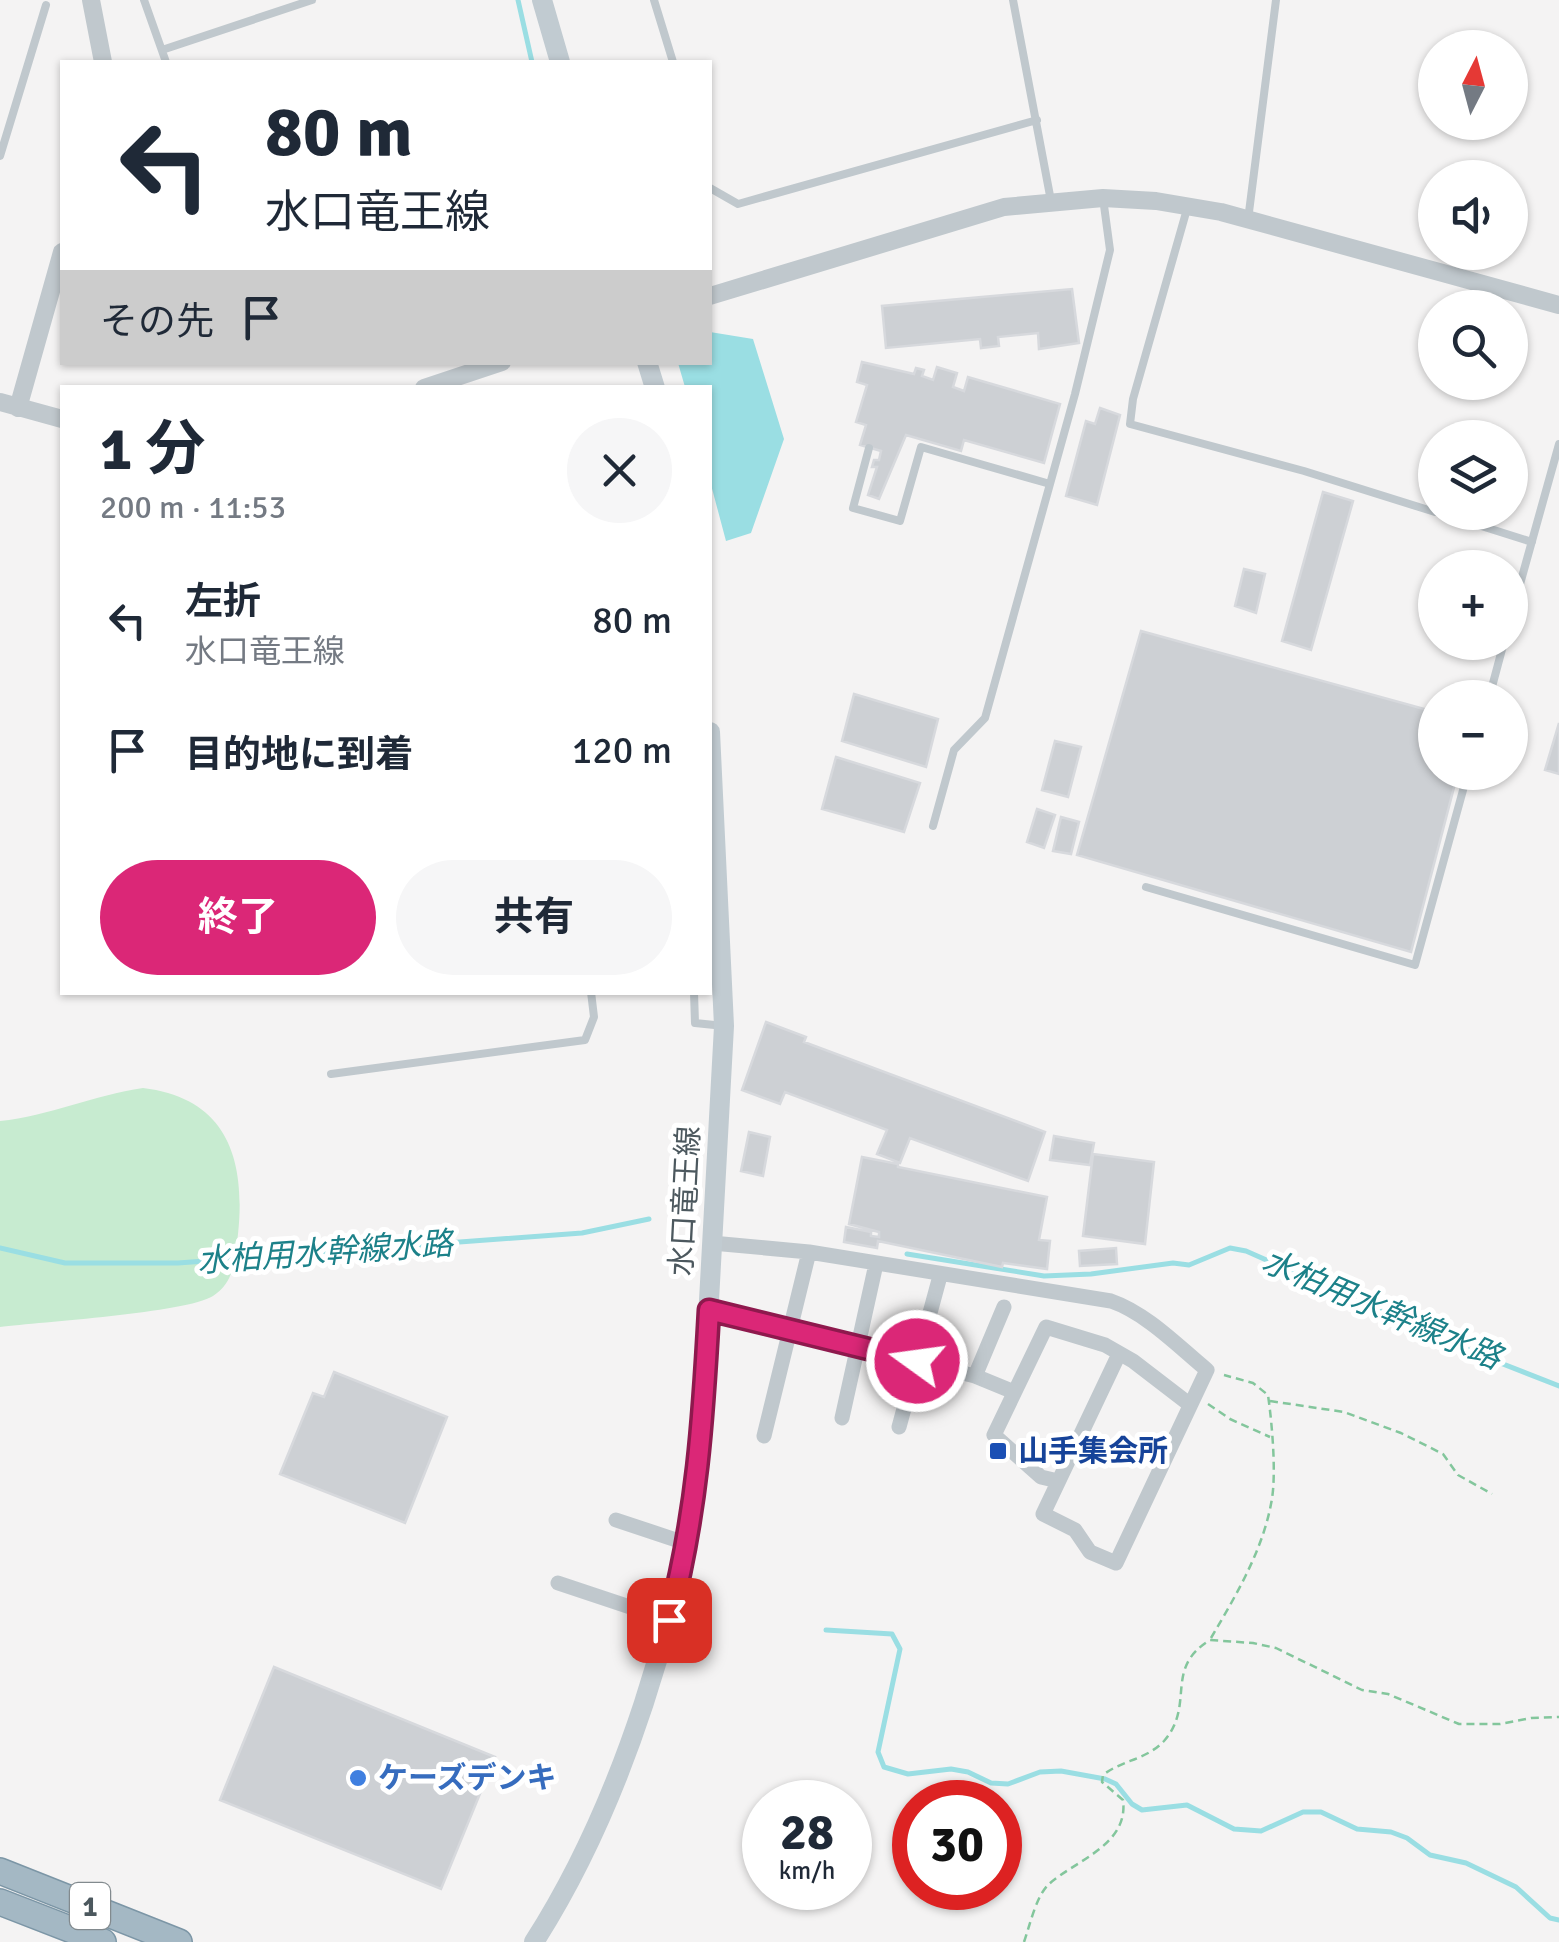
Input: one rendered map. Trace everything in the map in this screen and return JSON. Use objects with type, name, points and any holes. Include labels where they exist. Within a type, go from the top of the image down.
[{"type":"highway","name":"1","points":[[0,1870],[179,1942]]},
{"type":"highway","name":"1","points":[[0,1902],[102,1942]]},
{"type":"main road","points":[[542,0],[559,60]]},
{"type":"main road","name":"水口竜王線","points":[[534,1942],[600,1820],[669,1620],[688,1544],[701,1447],[724,1026],[712,774]]},
{"type":"street","points":[[90,0],[103,60]]},
{"type":"street","points":[[712,295],[1004,207],[1103,198],[1188,206],[1248,220],[1559,305]]},
{"type":"street","points":[[60,258],[9,405],[60,418]]},
{"type":"street","points":[[433,385],[493,365]]},
{"type":"street","points":[[712,1243],[809,1252],[1121,1305],[1207,1370],[1116,1563],[1090,1552],[1074,1530],[1043,1514],[1119,1354]]},
{"type":"street","points":[[764,1436],[809,1252]]},
{"type":"street","points":[[842,1418],[876,1264]]},
{"type":"street","points":[[900,1427],[940,1276]]},
{"type":"street","points":[[975,1376],[1004,1306]]},
{"type":"street","points":[[709,1310],[975,1376],[1014,1392]]},
{"type":"street","points":[[1058,1482],[1041,1476],[994,1435],[1046,1327],[1105,1345],[1192,1399]]},
{"type":"street","points":[[616,1520],[688,1544]]},
{"type":"street","points":[[558,1584],[669,1620]]},
{"type":"lane","points":[[144,0],[165,60]]},
{"type":"lane","points":[[162,50],[312,0]]},
{"type":"lane","points":[[654,0],[671,60]]},
{"type":"lane","points":[[1013,0],[1051,201]]},
{"type":"lane","points":[[1248,220],[1276,0]]},
{"type":"lane","points":[[0,156],[46,5]]},
{"type":"lane","points":[[712,189],[738,204],[1037,120]]},
{"type":"lane","points":[[932,826],[954,750],[985,718],[1050,484],[1110,250],[1103,198]]},
{"type":"lane","points":[[1188,206],[1133,399],[1130,424],[1418,506]]},
{"type":"lane","points":[[1528,556],[1559,444]]},
{"type":"lane","points":[[869,448],[852,508],[900,521],[920,447],[1050,484]]},
{"type":"lane","points":[[1494,530],[1532,542]]},
{"type":"lane","points":[[1146,887],[1415,965],[1463,790]]},
{"type":"lane","points":[[331,1074],[585,1040],[594,1017],[591,995]]},
{"type":"lane","points":[[694,995],[695,1023],[724,1026]]},
{"type":"path","points":[[1024,1942],[1044,1891],[1098,1852],[1120,1825],[1123,1800],[1102,1782],[1103,1774],[1148,1755],[1165,1739],[1180,1706],[1187,1658],[1210,1640],[1240,1590],[1272,1504],[1269,1400],[1262,1388],[1253,1383],[1207,1370]]},
{"type":"path","points":[[1192,1399],[1270,1437]]},
{"type":"path","points":[[1269,1400],[1344,1412],[1401,1432],[1443,1454],[1458,1474],[1492,1494]]},
{"type":"path","points":[[1210,1640],[1253,1642],[1276,1648],[1362,1690],[1388,1694],[1459,1724],[1559,1717]]},
{"type":"green space","points":[[143,1088],[194,1104],[212,1119],[234,1157],[240,1207],[235,1260],[226,1284],[213,1296],[174,1307],[0,1327],[0,1121]]},
{"type":"water","points":[[712,332],[753,339],[784,439],[751,533],[726,541],[712,488],[712,385],[684,385],[679,365],[712,365]]},
{"type":"building","points":[[1072,289],[1079,343],[1039,349],[1038,333],[998,337],[999,346],[981,348],[980,339],[886,348],[882,306]]},
{"type":"building","points":[[862,362],[914,374],[916,368],[924,370],[922,376],[933,380],[937,367],[957,373],[953,387],[964,391],[968,377],[1060,404],[1044,463],[964,440],[961,451],[906,435],[879,499],[868,495],[877,467],[872,467],[874,460],[879,460],[881,451],[860,445],[866,425],[856,422],[867,385],[857,382]]},
{"type":"building","points":[[1100,408],[1120,415],[1097,505],[1066,496],[1086,421],[1095,424]]},
{"type":"building","points":[[1323,492],[1353,501],[1311,650],[1282,641]]},
{"type":"building","points":[[1244,569],[1265,574],[1256,613],[1235,606]]},
{"type":"building","points":[[1141,631],[1418,707],[1418,790],[1453,790],[1411,952],[1077,855]]},
{"type":"building","points":[[854,694],[938,719],[926,767],[842,741]]},
{"type":"building","points":[[1559,723],[1559,774],[1545,770]]},
{"type":"building","points":[[1055,741],[1081,747],[1068,797],[1042,790]]},
{"type":"building","points":[[836,757],[920,783],[904,832],[822,809]]},
{"type":"building","points":[[1037,809],[1055,815],[1044,848],[1027,842]]},
{"type":"building","points":[[1061,817],[1079,822],[1071,854],[1053,851]]},
{"type":"building","points":[[766,1022],[806,1037],[804,1042],[1045,1132],[1028,1181],[910,1138],[900,1163],[877,1154],[887,1130],[785,1092],[780,1104],[742,1090]]},
{"type":"building","points":[[749,1132],[770,1137],[763,1176],[741,1171]]},
{"type":"building","points":[[1054,1136],[1094,1143],[1090,1165],[1050,1160]]},
{"type":"building","points":[[1093,1154],[1154,1162],[1145,1244],[1083,1236]]},
{"type":"building","points":[[862,1157],[1047,1197],[1039,1240],[1050,1241],[1047,1269],[1003,1263],[1002,1267],[878,1241],[877,1248],[844,1242],[846,1227],[879,1237],[879,1232],[849,1224]]},
{"type":"building","points":[[1116,1248],[1117,1264],[1080,1266],[1079,1251]]},
{"type":"building","points":[[334,1372],[447,1417],[405,1523],[280,1474],[313,1393],[324,1397]]},
{"type":"building","name":"ケーズデンキ","points":[[274,1667],[495,1757],[441,1889],[220,1800]]},
{"type":"waterway","points":[[518,0],[532,60]]},
{"type":"waterway","name":"水柏用水幹線水路","points":[[0,1248],[65,1263],[178,1263],[582,1233],[649,1219]]},
{"type":"waterway","name":"水柏用水幹線水路","points":[[907,1254],[1044,1276],[1173,1263],[1189,1265],[1230,1248],[1246,1251],[1559,1386]]},
{"type":"waterway","points":[[826,1630],[892,1634],[900,1649],[878,1752],[884,1767],[908,1774],[951,1769],[991,1783],[1008,1784],[1040,1772],[1061,1771],[1116,1784],[1142,1810],[1187,1805],[1234,1829],[1261,1831],[1303,1812],[1321,1812],[1357,1829],[1391,1832],[1407,1838],[1430,1855],[1466,1863],[1516,1887],[1550,1918],[1559,1920]]},
{"type":"place","name":"山手集会所","points":[[998,1451]]},
{"type":"place","name":"ケーズデンキ","points":[[358,1778]]},
{"type":"route","points":[[669,1620],[693,1514],[709,1310],[917,1361]]}]
